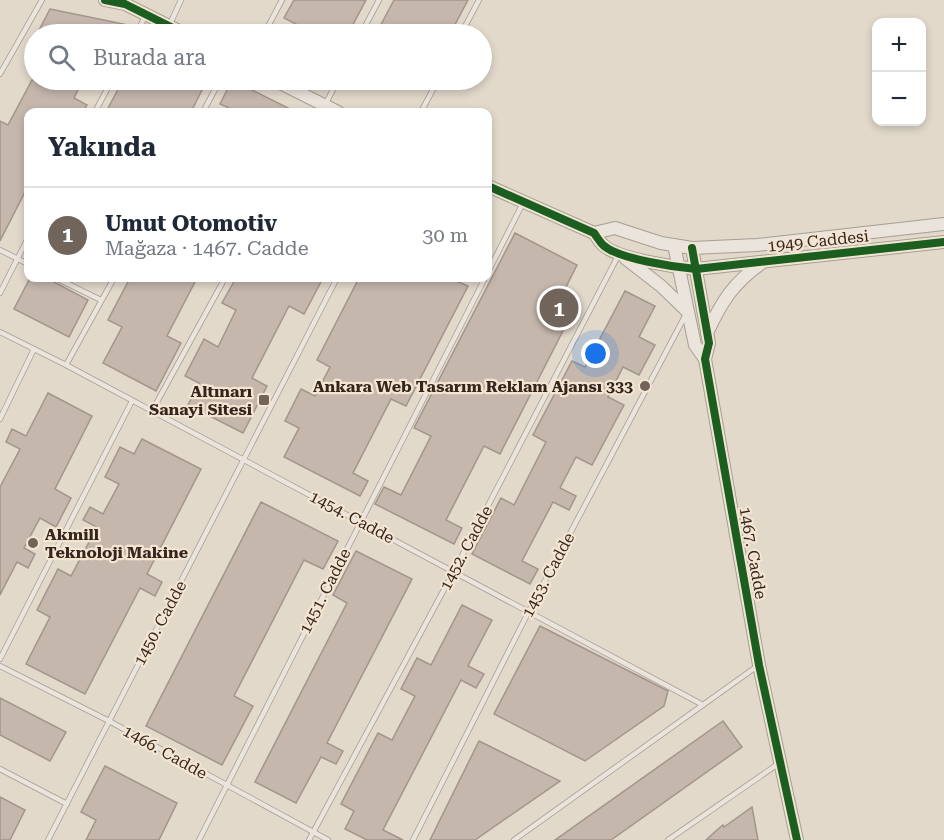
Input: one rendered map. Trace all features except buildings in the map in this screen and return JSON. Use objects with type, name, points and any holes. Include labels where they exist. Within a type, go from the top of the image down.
[{"type":"street","points":[[105,0],[125,4],[165,24]]},
{"type":"street","points":[[291,90],[319,107]]},
{"type":"street","points":[[492,188],[594,233],[604,246],[619,254],[661,286],[688,311]]},
{"type":"street","name":"1949 Caddesi","points":[[692,248],[756,245],[944,224]]},
{"type":"street","points":[[594,233],[615,228],[660,243],[692,248]]},
{"type":"street","name":"1949 Caddesi","points":[[696,269],[944,242]]},
{"type":"street","name":"1467. Cadde","points":[[674,245],[695,345],[705,359]]},
{"type":"street","name":"1467. Cadde","points":[[692,248],[707,333],[705,359],[759,665],[797,840]]},
{"type":"street","points":[[619,254],[678,268],[696,269]]},
{"type":"street","points":[[707,333],[731,288],[765,261]]},
{"type":"lane","points":[[28,24],[42,0]]},
{"type":"lane","points":[[170,24],[181,0]]},
{"type":"lane","points":[[269,24],[282,0]]},
{"type":"lane","points":[[366,24],[379,0]]},
{"type":"lane","points":[[466,24],[479,0]]},
{"type":"lane","points":[[141,24],[146,15]]},
{"type":"lane","points":[[0,74],[24,32]]},
{"type":"lane","points":[[97,108],[107,90]]},
{"type":"lane","points":[[205,108],[215,90]]},
{"type":"lane","points":[[319,107],[331,90]]},
{"type":"lane","points":[[423,108],[433,90]]},
{"type":"lane","points":[[492,264],[523,203]]},
{"type":"lane","points":[[0,292],[24,246]]},
{"type":"lane","points":[[0,250],[24,262]]},
{"type":"lane","name":"1452. Cadde","points":[[309,840],[454,571],[619,254]]},
{"type":"lane","points":[[64,282],[101,300]]},
{"type":"lane","points":[[66,365],[112,282]]},
{"type":"lane","points":[[152,411],[223,282]]},
{"type":"lane","name":"1450. Cadde","points":[[48,840],[335,282]]},
{"type":"lane","name":"1451. Cadde","points":[[199,840],[483,282]]},
{"type":"lane","name":"1453. Cadde","points":[[413,840],[529,610],[688,311]]},
{"type":"lane","name":"1454. Cadde","points":[[0,332],[529,610],[703,705]]},
{"type":"lane","points":[[0,419],[34,349]]},
{"type":"lane","points":[[0,659],[132,401]]},
{"type":"lane","points":[[514,840],[759,665]]},
{"type":"lane","name":"1466. Cadde","points":[[0,666],[109,721],[328,840]]},
{"type":"lane","points":[[668,840],[780,762]]},
{"type":"lane","points":[[0,769],[67,804]]},
{"type":"cycle path","points":[[105,0],[125,4],[165,24]]},
{"type":"cycle path","points":[[492,188],[594,233],[610,250],[647,262],[686,268],[696,269],[944,242]]},
{"type":"cycle path","points":[[692,248],[709,343],[705,359],[759,665],[797,840]]},
{"type":"place","name":"Umut Otomotiv","points":[[559,308]]},
{"type":"place","name":"Ankara Web Tasarım Reklam Ajansı 333","points":[[645,386]]},
{"type":"place","name":"Altınarı Sanayi Sitesi","points":[[264,400]]},
{"type":"place","name":"Akmill Teknoloji Makine","points":[[33,543]]}]
